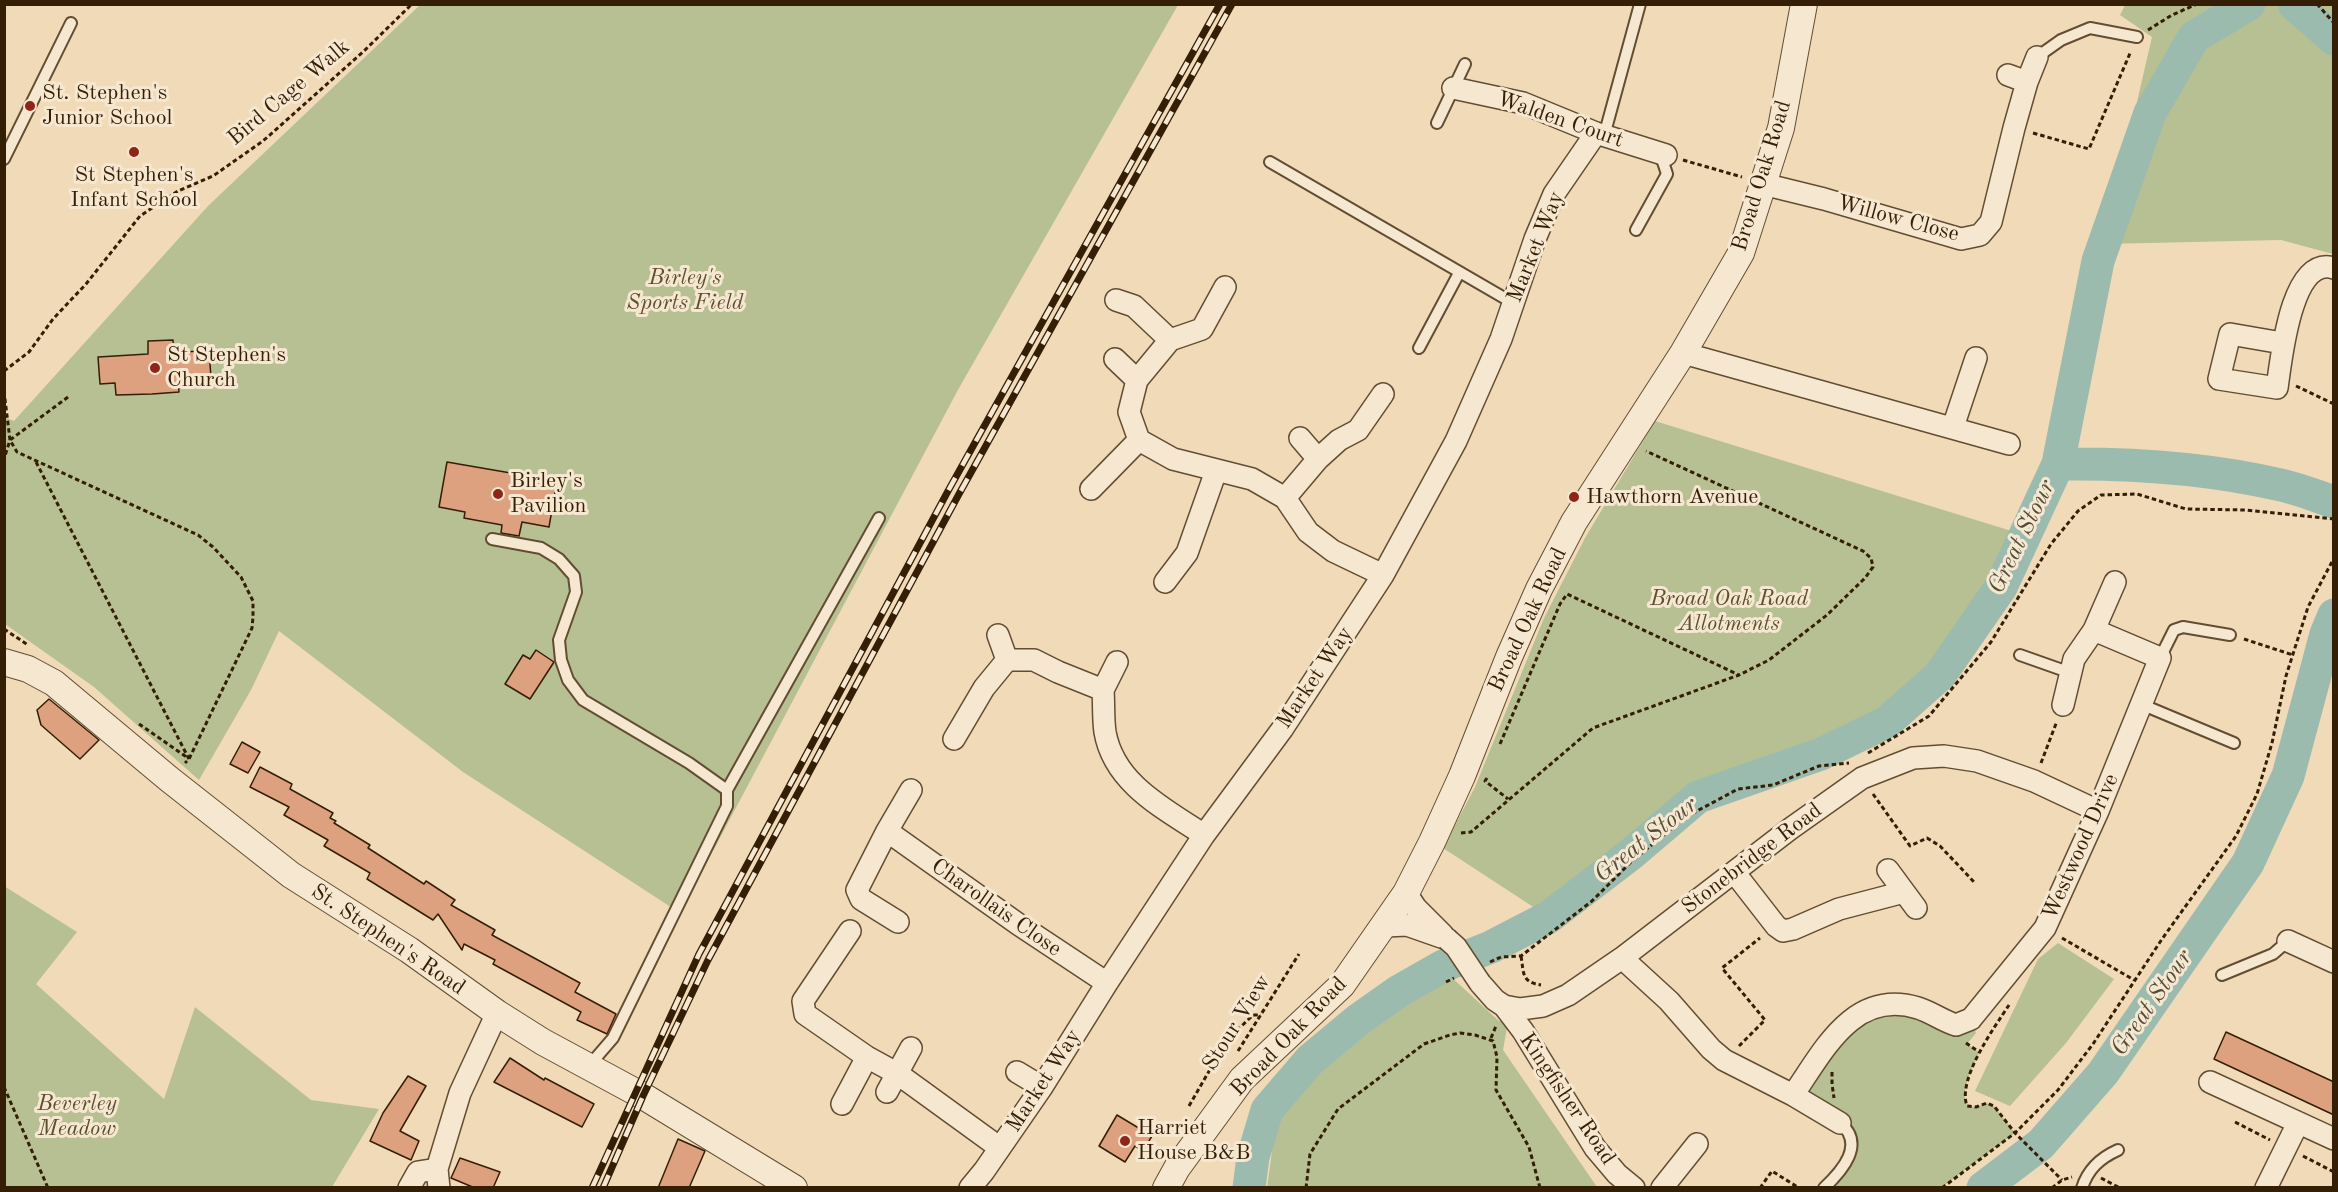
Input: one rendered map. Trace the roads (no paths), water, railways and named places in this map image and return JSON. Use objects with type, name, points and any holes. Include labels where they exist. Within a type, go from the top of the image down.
[{"type":"street","name":"Broad Oak Road","points":[[1166,1188],[1177,1168],[1242,1080],[1342,985],[1406,893],[1441,822],[1539,590],[1574,522],[1683,353],[1741,253],[1781,128],[1804,4]]},
{"type":"street","name":"Willow Close","points":[[1763,184],[1824,199],[1961,239],[1980,236],[1991,222],[2014,128],[2017,79],[2037,57]]},
{"type":"street","name":"Walden Court","points":[[1453,88],[1523,104],[1600,135],[1663,154]]},
{"type":"street","name":"Market Way","points":[[970,1188],[1042,1087],[1204,835],[1283,728],[1383,575],[1456,441],[1501,339],[1535,239],[1554,194],[1600,135]]},
{"type":"street","points":[[2282,343],[2230,334],[2219,379],[2277,388],[2282,343],[2299,290],[2313,270],[2325,266],[2334,268]]},
{"type":"street","points":[[1225,287],[1202,329],[1170,340],[1137,380],[1129,412],[1139,440],[1173,459],[1251,479],[1286,498],[1308,532],[1333,550],[1383,575]]},
{"type":"street","points":[[1116,300],[1134,306],[1170,340]]},
{"type":"street","points":[[1683,353],[2009,444]]},
{"type":"street","points":[[1953,427],[1976,358]]},
{"type":"street","points":[[1115,359],[1137,380]]},
{"type":"street","points":[[1286,498],[1318,459],[1339,440],[1358,430],[1383,394]]},
{"type":"street","points":[[1300,438],[1318,459]]},
{"type":"street","points":[[1091,489],[1139,440]]},
{"type":"street","points":[[1165,582],[1187,553],[1216,471]]},
{"type":"street","points":[[2063,705],[2074,659],[2094,630],[2115,582]]},
{"type":"street","points":[[2094,630],[2160,658]]},
{"type":"street","points":[[998,635],[1007,660]]},
{"type":"street","name":"Westwood Drive","points":[[1793,1095],[1829,1040],[1860,1013],[1877,1007],[1896,1005],[1919,1008],[1956,1025],[1971,1036],[2045,928],[2098,811],[2143,705],[2160,658]]},
{"type":"street","points":[[1007,660],[1034,660],[1103,690]]},
{"type":"street","points":[[954,739],[984,688],[1007,660]]},
{"type":"street","name":"St. Stephen's Road","points":[[4,662],[28,669],[54,683],[169,779],[291,875],[409,950],[497,1014],[543,1042],[643,1096],[794,1188]]},
{"type":"street","points":[[1117,662],[1103,690],[1105,733],[1116,763],[1140,792],[1204,835]]},
{"type":"street","name":"Stonebridge Road","points":[[1504,1006],[1520,1009],[1543,1006],[1590,981],[1790,829],[1857,766],[1944,756],[1977,761],[2034,781],[2098,811]]},
{"type":"street","points":[[898,922],[861,899],[857,890],[911,790]]},
{"type":"street","name":"Charollais Close","points":[[887,831],[1018,924],[1107,983]]},
{"type":"street","points":[[1734,873],[1776,926],[1783,931],[1839,909],[1910,900],[1888,870]]},
{"type":"street","points":[[1406,893],[1416,908],[1481,975],[1495,1000],[1504,1006]]},
{"type":"street","points":[[1385,926],[1407,925],[1446,938]]},
{"type":"street","points":[[850,931],[803,1001],[805,1014],[867,1057],[893,1083],[1000,1148]]},
{"type":"street","points":[[2288,941],[2334,962]]},
{"type":"street","points":[[1622,958],[1669,1001],[1711,1049],[1724,1060],[1793,1095],[1836,1121]]},
{"type":"street","name":"Kingfisher Road","points":[[1504,1006],[1534,1048],[1594,1148],[1634,1188]]},
{"type":"street","points":[[409,1188],[418,1172],[438,1178],[460,1093],[497,1014]]},
{"type":"street","points":[[893,1083],[911,1048]]},
{"type":"street","points":[[842,1104],[867,1057]]},
{"type":"street","points":[[1017,1072],[1042,1087]]},
{"type":"street","points":[[2210,1082],[2334,1139]]},
{"type":"street","points":[[2266,1188],[2298,1123]]},
{"type":"street","points":[[1662,1188],[1697,1144]]},
{"type":"lane","points":[[1600,135],[1640,4]]},
{"type":"lane","points":[[4,159],[71,23]]},
{"type":"lane","points":[[2037,57],[2061,40],[2090,28],[2137,37]]},
{"type":"lane","points":[[1437,123],[1464,64]]},
{"type":"lane","points":[[1636,230],[1667,174],[1663,154]]},
{"type":"lane","points":[[1270,162],[1513,303]]},
{"type":"lane","points":[[1419,348],[1459,273]]},
{"type":"lane","points":[[588,1067],[614,1038],[727,806],[728,790],[879,518]]},
{"type":"lane","points":[[492,539],[541,548],[559,559],[574,576],[576,592],[559,640],[561,660],[568,680],[583,700],[689,762],[728,790]]},
{"type":"lane","points":[[2160,658],[2174,630],[2183,627],[2230,635]]},
{"type":"lane","points":[[2020,655],[2071,673]]},
{"type":"lane","points":[[2143,705],[2234,744]]},
{"type":"lane","points":[[2222,975],[2273,954],[2288,941]]},
{"type":"lane","points":[[1824,1188],[1840,1173],[1851,1153],[1852,1141],[1845,1127],[1836,1121]]},
{"type":"lane","points":[[2082,1188],[2090,1169],[2108,1154],[2118,1150]]},
{"type":"waterway","name":"Great Stour","points":[[1249,1188],[1253,1157],[1267,1110],[1310,1060],[1358,1020],[1399,991],[1443,966],[1491,947],[1549,917],[1631,854],[1698,797],[1821,754],[1887,722],[1940,675],[2001,587],[2058,464],[2098,261],[2150,113],[2194,37],[2249,4]]},
{"type":"waterway","name":"Great Stour","points":[[2294,4],[2334,39]]},
{"type":"waterway","name":"Great Stour","points":[[2058,464],[2114,464],[2226,474],[2288,487],[2334,502]]},
{"type":"waterway","name":"Great Stour","points":[[1983,1188],[2041,1144],[2103,1073],[2248,863],[2288,776],[2326,634],[2334,615]]},
{"type":"railway","points":[[592,1188],[699,954],[948,491],[1220,4]]},
{"type":"railway","points":[[603,1188],[643,1096],[708,960],[959,494],[1232,4]]},
{"type":"place","name":"St. Stephen's Junior School","points":[[30,106]]},
{"type":"place","name":"St Stephen's Infant School","points":[[134,152]]},
{"type":"place","name":"St Stephen's Church","points":[[155,368]]},
{"type":"place","name":"Birley's Pavilion","points":[[498,494]]},
{"type":"place","name":"Hawthorn Avenue","points":[[1574,497]]},
{"type":"place","name":"Harriet House B&B","points":[[1125,1141]]},
{"type":"park label","name":"Birley's Sports Field","points":[[685,290]]},
{"type":"park label","name":"Broad Oak Road Allotments","points":[[1729,612]]},
{"type":"park label","name":"Beverley Meadow","points":[[77,1116]]}]
